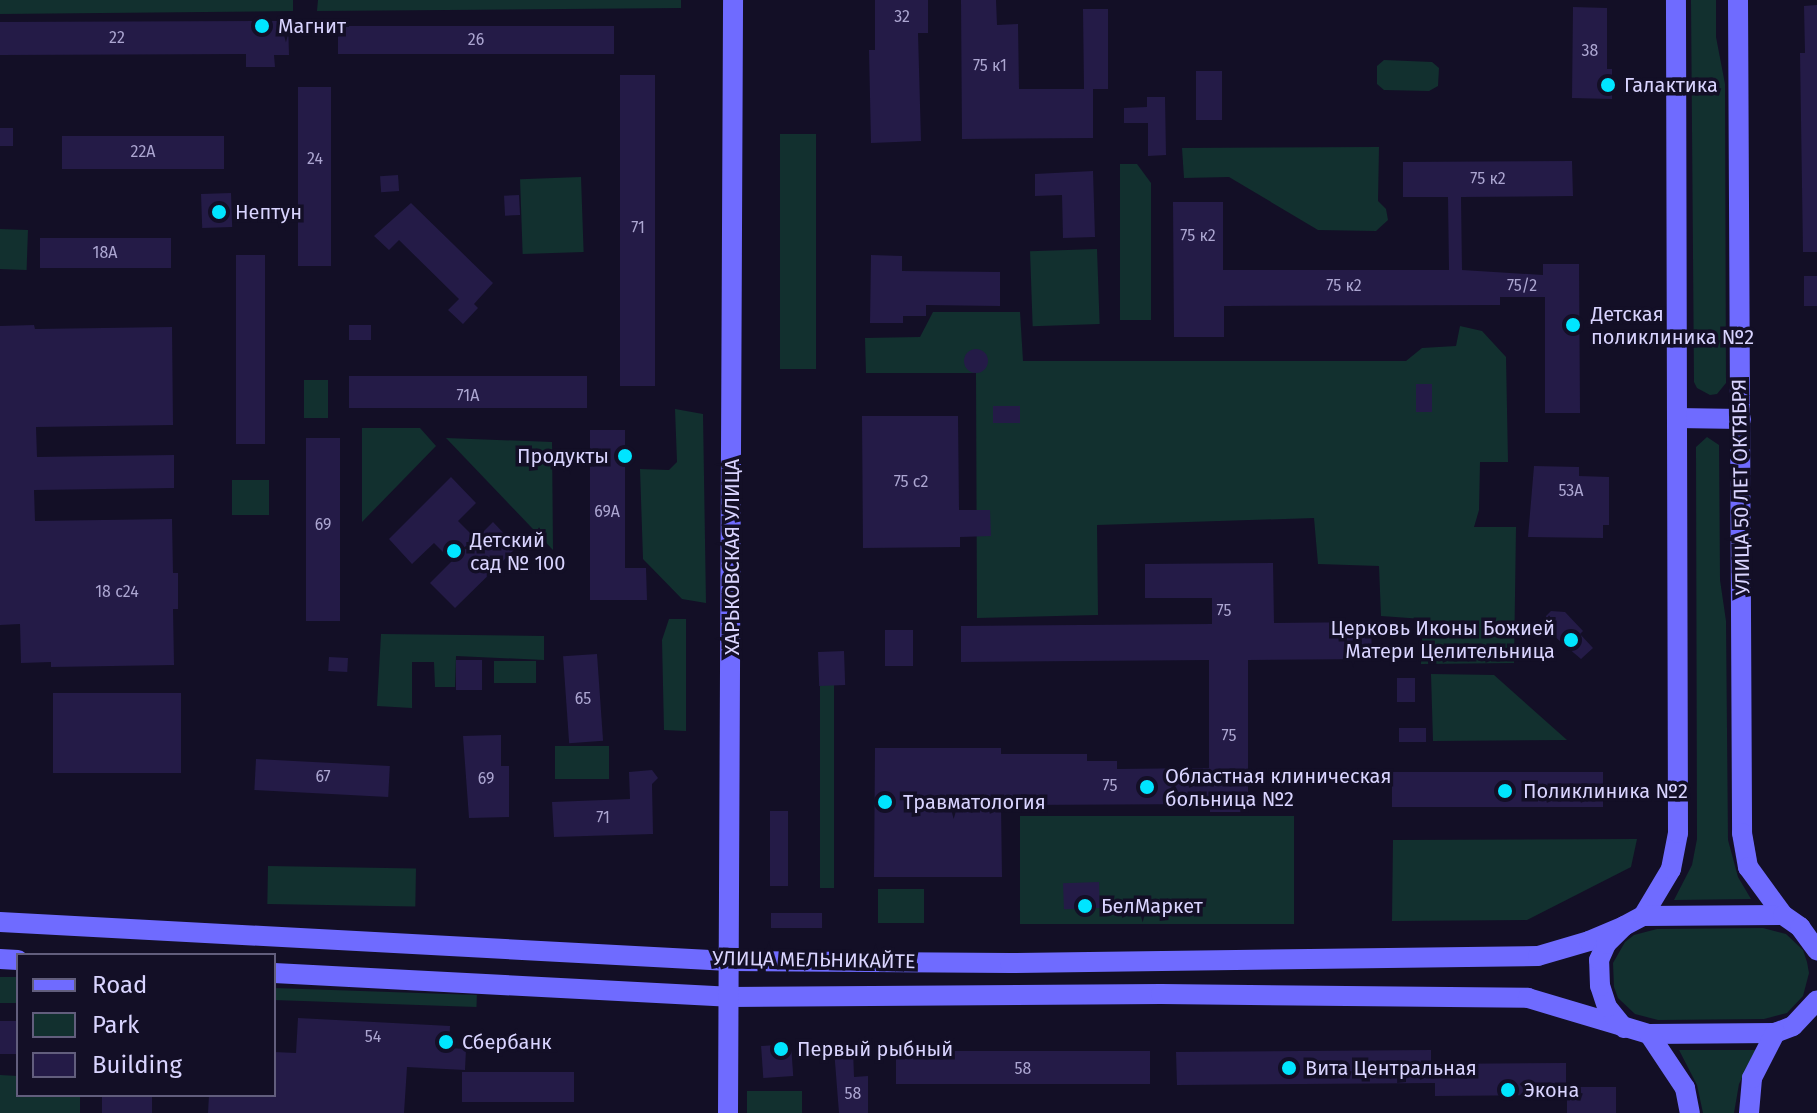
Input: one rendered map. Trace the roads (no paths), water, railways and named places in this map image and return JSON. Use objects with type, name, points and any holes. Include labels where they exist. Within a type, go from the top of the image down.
[{"type":"main road","name":"ХАРЬКОВСКАЯ УЛИЦА","points":[[728,1113],[733,0]]},
{"type":"main road","points":[[1676,0],[1678,833],[1671,869],[1643,916],[1800,925]]},
{"type":"main road","name":"УЛИЦА 50 ЛЕТ ОКТЯБРЯ","points":[[1738,0],[1743,848],[1748,867],[1800,925],[1817,950]]},
{"type":"main road","points":[[1677,418],[1741,419]]},
{"type":"main road","name":"УЛИЦА МЕЛЬНИКАЙТЕ","points":[[0,922],[729,961],[945,962],[1538,956],[1589,941],[1643,916]]},
{"type":"main road","points":[[1624,926],[1606,944],[1599,960],[1600,986],[1607,1007],[1624,1028]]},
{"type":"main road","points":[[944,997],[945,962]]},
{"type":"main road","name":"УЛИЦА МЕЛЬНИКАЙТЕ","points":[[276,973],[728,997],[1161,994],[1528,998],[1588,1013],[1624,1028],[1649,1034],[1784,1030]]},
{"type":"main road","points":[[1749,1113],[1752,1078],[1784,1030],[1817,1000]]},
{"type":"main road","points":[[1784,1030],[1817,1015]]},
{"type":"main road","points":[[1649,1034],[1685,1088],[1690,1113]]},
{"type":"place","name":"Магнит","points":[[262,26]]},
{"type":"place","name":"Галактика","points":[[1608,85]]},
{"type":"place","name":"Нептун","points":[[219,212]]},
{"type":"place","name":"Детская поликлиника №2","points":[[1573,325]]},
{"type":"place","name":"Продукты","points":[[625,456]]},
{"type":"place","name":"Детский сад № 100","points":[[454,551]]},
{"type":"place","name":"Церковь Иконы Божией Матери Целительница","points":[[1571,640]]},
{"type":"place","name":"Областная клиническая больница №2","points":[[1147,787]]},
{"type":"place","name":"Поликлиника №2","points":[[1505,791]]},
{"type":"place","name":"Травматология","points":[[885,802]]},
{"type":"place","name":"БелМаркет","points":[[1085,906]]},
{"type":"place","name":"Сбербанк","points":[[446,1042]]},
{"type":"place","name":"Первый рыбный","points":[[781,1049]]},
{"type":"place","name":"Вита Центральная","points":[[1289,1068]]},
{"type":"place","name":"Экона","points":[[1508,1090]]}]
